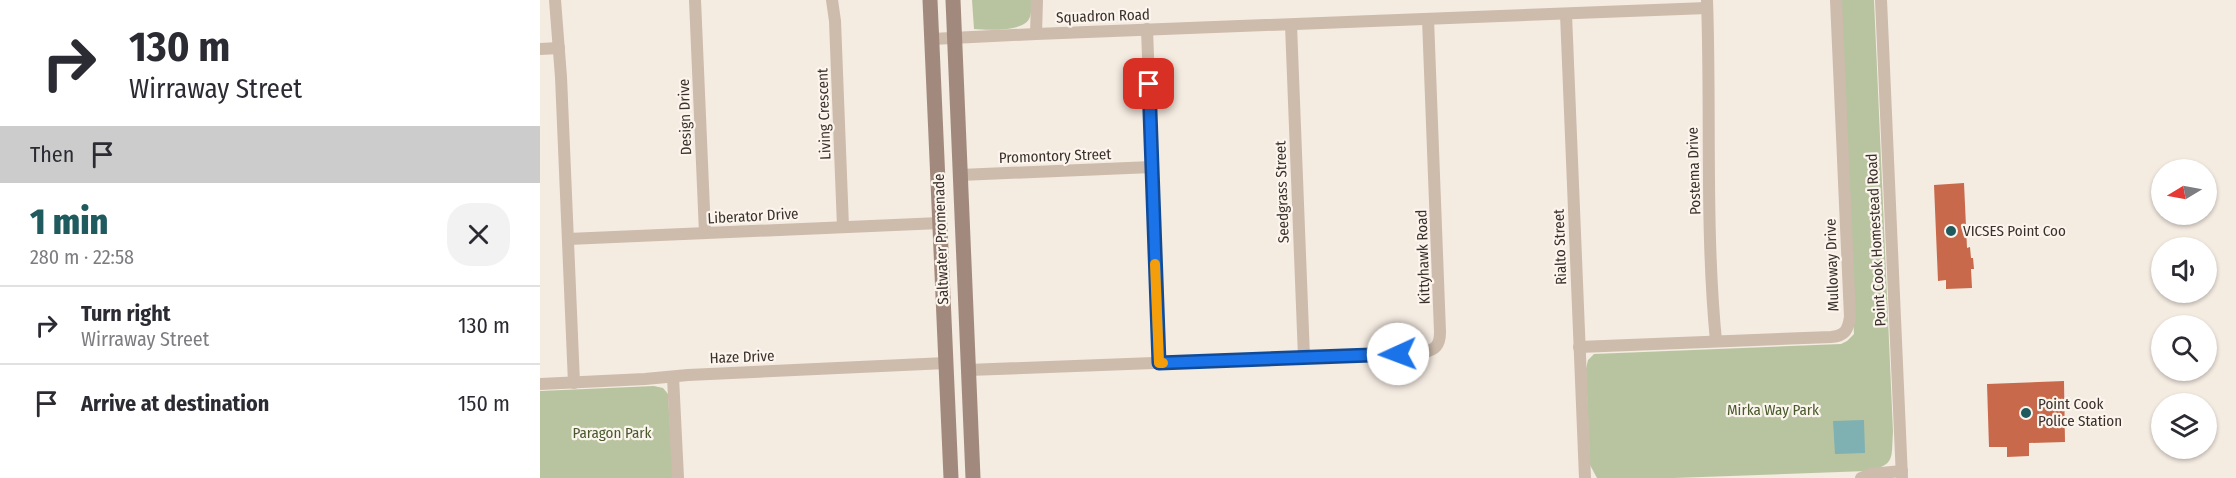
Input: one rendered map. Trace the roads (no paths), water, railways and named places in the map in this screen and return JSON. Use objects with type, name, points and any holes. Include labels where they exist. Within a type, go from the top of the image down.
[{"type":"street","points":[[555,0],[574,383]]},
{"type":"street","name":"Design Drive","points":[[695,0],[705,233]]},
{"type":"street","name":"Living Crescent","points":[[832,0],[836,32],[843,226]]},
{"type":"street","name":"Saltwater Promenade","points":[[930,0],[951,478]]},
{"type":"street","name":"Saltwater Promenade","points":[[953,0],[973,478]]},
{"type":"street","points":[[1036,33],[1037,0]]},
{"type":"street","name":"Mulloway Drive","points":[[1579,347],[1837,337],[1844,333],[1850,317],[1836,0]]},
{"type":"street","name":"Point Cook Homestead Road","points":[[1881,0],[1902,474]]},
{"type":"street","name":"Squadron Road","points":[[932,39],[1036,33],[1566,14],[1707,4]]},
{"type":"street","name":"Postema Drive","points":[[1707,4],[1708,130],[1716,341]]},
{"type":"street","name":"Rialto Street","points":[[1566,14],[1585,478]]},
{"type":"street","name":"Kittyhawk Road","points":[[968,370],[1422,353],[1435,349],[1439,344],[1440,320],[1428,19]]},
{"type":"street","name":"Seedgrass Street","points":[[1291,25],[1304,357]]},
{"type":"street","points":[[1147,29],[1159,363]]},
{"type":"street","points":[[540,49],[559,48]]},
{"type":"street","name":"Promontory Street","points":[[960,175],[1152,166]]},
{"type":"street","name":"Liberator Drive","points":[[568,239],[940,223]]},
{"type":"street","name":"Haze Drive","points":[[540,384],[946,363]]},
{"type":"street","points":[[673,376],[678,478]]},
{"type":"street","points":[[1851,478],[1862,478],[1871,474],[1902,474]]},
{"type":"water","points":[[1864,420],[1865,453],[1835,454],[1833,421]]},
{"type":"place","name":"VICSES Point Coo","points":[[1951,231]]},
{"type":"place","name":"Point Cook Police Station","points":[[2026,413]]},
{"type":"park label","name":"Mirka Way Park","points":[[1773,410]]},
{"type":"park label","name":"Paragon Park","points":[[612,433]]}]
